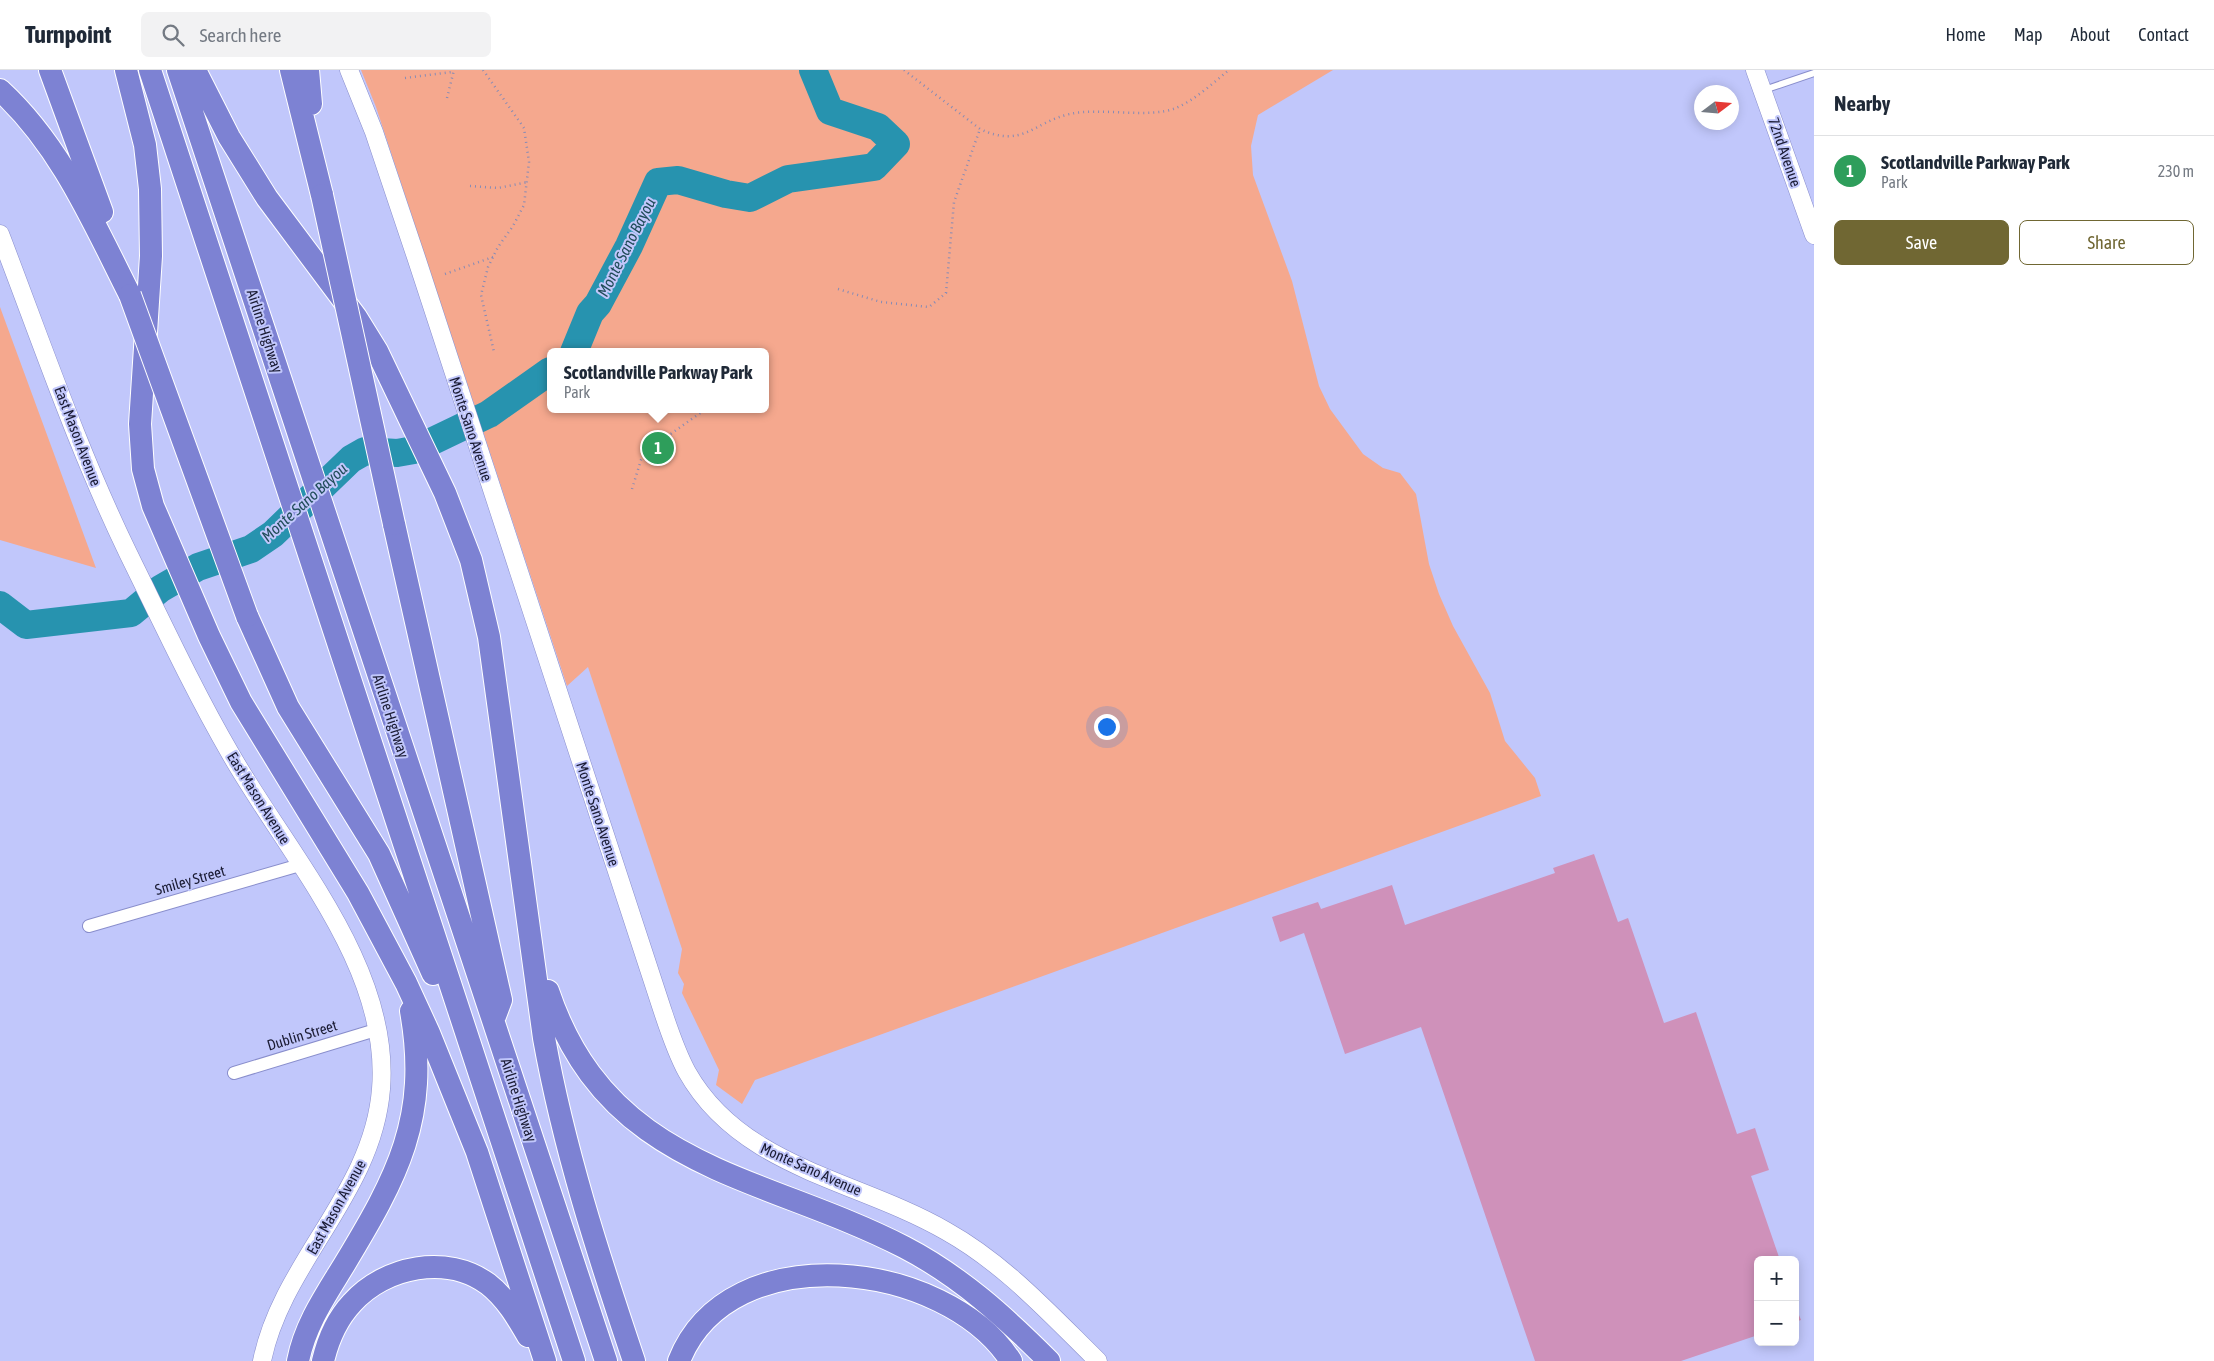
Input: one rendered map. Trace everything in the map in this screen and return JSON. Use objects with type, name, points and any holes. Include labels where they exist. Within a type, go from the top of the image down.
[{"type":"highway","points":[[50,70],[247,616],[288,707],[360,820],[386,869],[428,962],[450,1022],[486,1094]]},
{"type":"highway","points":[[126,70],[145,145],[151,212],[151,256],[140,416],[141,453],[147,485],[164,533],[228,678],[260,736],[350,878],[406,983],[446,1071],[468,1128],[542,1352]]},
{"type":"highway","name":"Airline Highway","points":[[150,70],[574,1361]]},
{"type":"highway","name":"Airline Highway","points":[[178,70],[606,1361]]},
{"type":"highway","points":[[195,70],[215,112],[251,174],[283,221],[356,317],[377,351],[445,493],[471,560],[487,629],[536,968],[544,1038],[565,1138],[587,1220],[634,1361]]},
{"type":"highway","points":[[291,70],[322,195],[501,1000],[492,1021]]},
{"type":"highway","points":[[308,70],[322,195]]},
{"type":"highway","points":[[0,90],[28,118],[62,164],[130,295]]},
{"type":"highway","points":[[536,968],[546,984],[559,1022],[580,1062],[608,1096],[648,1132],[705,1166],[887,1239],[934,1264],[986,1302],[1049,1361]]},
{"type":"highway","points":[[298,1361],[314,1316],[388,1188],[409,1136],[416,1101],[417,1068],[416,1047],[406,983]]},
{"type":"highway","points":[[323,1361],[338,1321],[361,1294],[385,1278],[399,1272],[425,1267],[450,1269],[487,1284],[506,1301],[520,1320],[527,1335],[542,1352]]},
{"type":"highway","points":[[679,1361],[689,1340],[702,1322],[730,1300],[756,1289],[784,1281],[832,1276],[861,1277],[890,1282],[935,1298],[963,1314],[978,1326],[1011,1361]]},
{"type":"street","name":"Monte Sano Avenue","points":[[350,70],[374,132],[662,1009],[682,1061],[694,1082],[711,1105],[732,1127],[762,1148],[917,1215],[973,1247],[1019,1284],[1098,1361]]},
{"type":"street","name":"72nd Avenue","points":[[1755,70],[1814,232]]},
{"type":"street","name":"East Mason Avenue","points":[[0,234],[90,468],[129,553],[231,755],[300,865],[354,959],[369,993],[379,1029],[383,1059],[381,1092],[370,1144],[358,1173],[282,1302],[271,1327],[262,1361]]},
{"type":"street","name":"Smiley Street","points":[[89,926],[300,865]]},
{"type":"street","name":"Dublin Street","points":[[234,1072],[379,1029]]},
{"type":"lane","points":[[1763,91],[1814,73]]},
{"type":"path","points":[[483,70],[524,128],[529,162],[524,205],[493,257],[481,295],[494,352]]},
{"type":"path","points":[[904,70],[980,129],[993,135],[1011,137],[1030,132],[1068,114],[1090,111],[1145,112],[1175,108],[1200,93],[1229,70]]},
{"type":"path","points":[[405,78],[453,71],[447,98]]},
{"type":"path","points":[[838,288],[881,302],[930,307],[946,293],[954,202],[980,129]]},
{"type":"path","points":[[470,186],[498,188],[528,182]]},
{"type":"path","points":[[445,274],[493,257]]},
{"type":"path","points":[[632,489],[641,460],[665,438],[700,413]]},
{"type":"shaded area","points":[[361,70],[1333,70],[1258,115],[1251,146],[1253,175],[1292,281],[1319,386],[1330,409],[1363,454],[1383,468],[1400,473],[1416,494],[1429,564],[1439,594],[1453,626],[1490,693],[1505,741],[1535,778],[1541,796],[755,1080],[742,1104],[716,1085],[719,1070],[682,993],[684,984],[678,973],[682,949],[588,667],[567,686],[376,107]]},
{"type":"shaded area","points":[[0,307],[96,568],[0,540]]},
{"type":"building","points":[[1594,854],[1618,922],[1628,918],[1664,1023],[1696,1012],[1737,1134],[1755,1128],[1769,1170],[1751,1176],[1779,1256],[1754,1256],[1754,1336],[1681,1361],[1535,1361],[1421,1027],[1345,1054],[1304,933],[1280,942],[1272,917],[1318,902],[1321,909],[1392,885],[1405,925],[1555,873],[1553,868]]},
{"type":"waterway","name":"Monte Sano Bayou","points":[[576,348],[590,313],[598,304],[629,246],[658,182],[678,180],[726,194],[750,198],[788,179],[874,167],[896,144],[878,127],[830,111],[813,70]]},
{"type":"waterway","name":"Monte Sano Bayou","points":[[0,605],[26,625],[131,613],[160,589],[198,567],[251,549],[273,534],[351,459],[365,451],[397,453],[414,450],[489,414],[547,373]]},
{"type":"place","name":"Scotlandville Parkway Park","points":[[658,448]]}]
